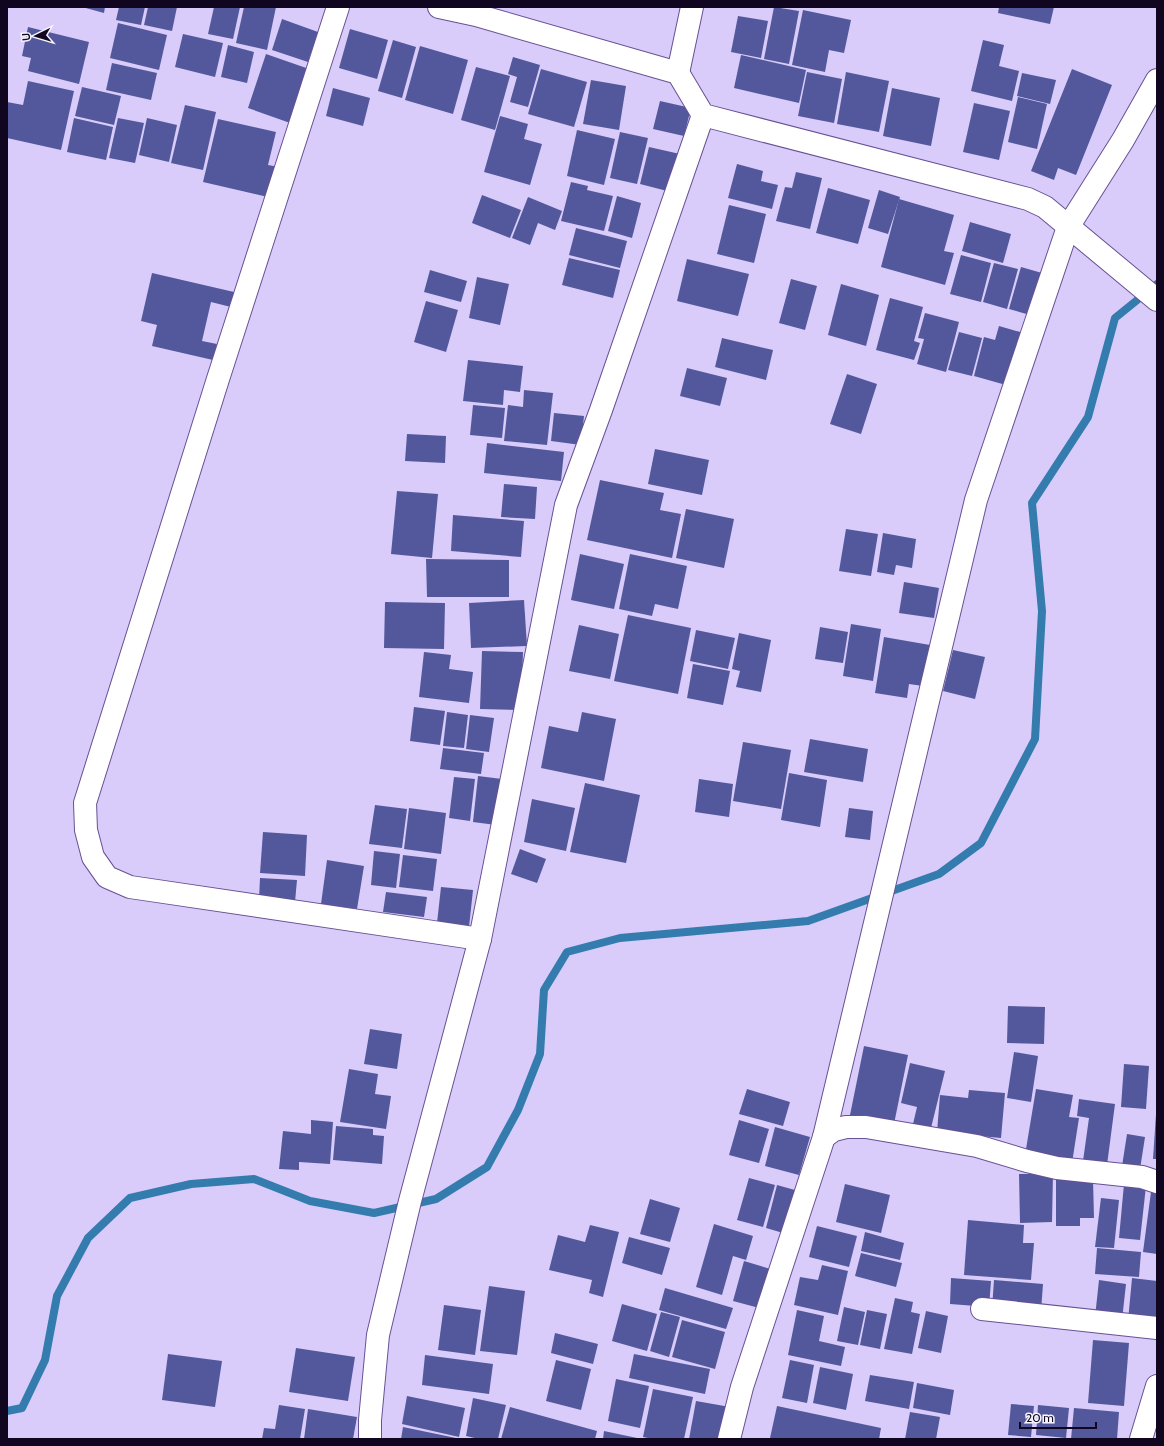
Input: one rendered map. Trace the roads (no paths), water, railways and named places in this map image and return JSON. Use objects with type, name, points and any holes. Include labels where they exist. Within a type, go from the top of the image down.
[{"type":"street","points":[[338,7],[221,371],[85,803],[86,830],[93,857],[107,877],[130,887],[480,939]]},
{"type":"street","points":[[439,7],[476,15],[678,73],[703,114],[1028,199],[1045,207],[1157,300]]},
{"type":"street","points":[[678,73],[692,7]]},
{"type":"street","points":[[729,1439],[742,1387],[824,1137],[976,500],[1068,227],[1123,140],[1157,80]]},
{"type":"street","points":[[370,1439],[370,1420],[378,1335],[410,1201],[480,939],[566,505],[601,410],[703,114]]},
{"type":"street","points":[[824,1137],[834,1130],[846,1127],[866,1127],[977,1146],[1027,1161],[1057,1168],[1142,1177],[1157,1182]]},
{"type":"street","points":[[982,1309],[1157,1328]]},
{"type":"street","points":[[1141,1439],[1157,1386]]},
{"type":"waterway","points":[[7,1411],[22,1408],[45,1360],[57,1296],[88,1238],[130,1198],[191,1184],[254,1179],[310,1201],[374,1213],[436,1199],[487,1167],[518,1110],[540,1054],[544,990],[567,952],[620,938],[808,921],[939,874],[981,843],[1035,739],[1042,611],[1032,503],[1088,417],[1115,318],[1157,284]]}]
